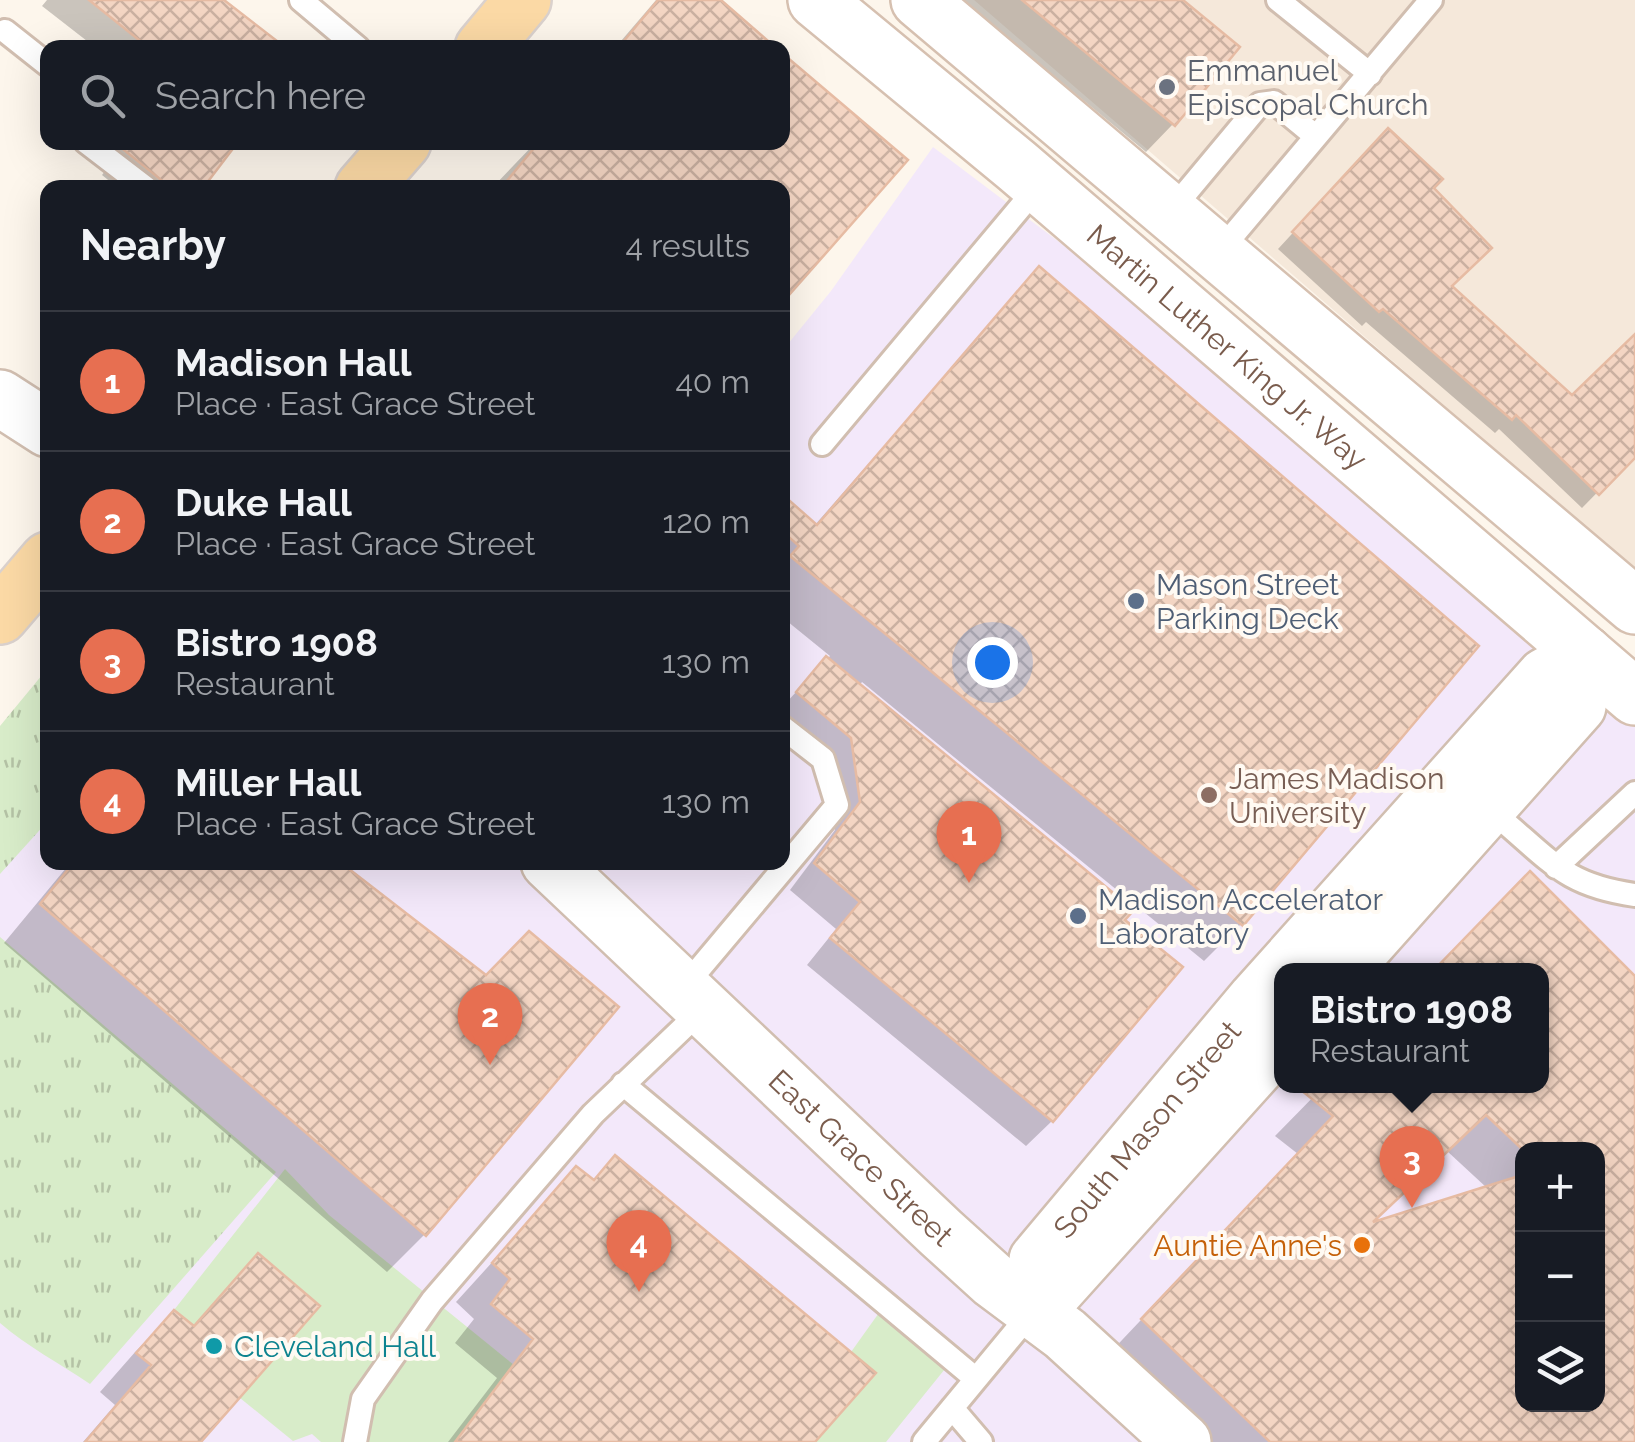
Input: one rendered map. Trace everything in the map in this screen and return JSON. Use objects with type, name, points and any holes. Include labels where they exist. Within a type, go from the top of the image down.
[{"type":"main road","points":[[489,40],[523,0]]},
{"type":"main road","points":[[370,180],[396,150]]},
{"type":"main road","points":[[0,616],[40,569]]},
{"type":"street","name":"Martin Luther King Jr. Way","points":[[816,0],[1040,185],[1635,697]]},
{"type":"street","points":[[919,0],[1635,605]]},
{"type":"street","points":[[0,398],[40,424]]},
{"type":"street","name":"South Mason Street","points":[[1289,963],[1545,676],[1585,654],[1635,605]]},
{"type":"street","points":[[1349,963],[1578,706],[1585,654]]},
{"type":"street","name":"East Grace Street","points":[[558,870],[940,1233],[1034,1309],[1183,1442]]},
{"type":"street","name":"South Mason Street","points":[[1034,1309],[1036,1260],[1274,980]]},
{"type":"street","name":"South Mason Street","points":[[1034,1309],[1068,1279],[1274,1048]]},
{"type":"lane","points":[[301,0],[348,40]]},
{"type":"lane","points":[[1278,0],[1370,74]]},
{"type":"lane","points":[[1218,252],[1424,8]]},
{"type":"lane","points":[[5,31],[40,59]]},
{"type":"lane","points":[[1170,212],[1260,104],[1274,102],[1314,135]]},
{"type":"lane","points":[[96,150],[136,180]]},
{"type":"lane","points":[[822,444],[1040,185]]},
{"type":"lane","points":[[790,732],[823,759],[837,805],[790,869]]},
{"type":"lane","points":[[1556,867],[1635,792]]},
{"type":"lane","points":[[1508,826],[1556,867],[1593,889],[1635,895]]},
{"type":"lane","points":[[355,1442],[363,1399],[432,1301],[624,1084],[695,997],[789,870]]},
{"type":"lane","points":[[624,1084],[976,1379]]},
{"type":"lane","points":[[924,1442],[1034,1309]]},
{"type":"lane","points":[[952,1408],[982,1442]]},
{"type":"shaded area","points":[[974,0],[1635,0],[1635,570]]},
{"type":"shaded area","name":"James Madison University","points":[[933,147],[1341,454],[1541,632],[1530,655],[1635,727],[1635,1442],[0,1442],[0,727],[40,678],[40,870],[790,870],[790,341],[831,291]]},
{"type":"green space","points":[[40,677],[40,830],[0,874],[0,726]]},
{"type":"green space","points":[[0,937],[276,1172],[90,1384],[0,1323]]},
{"type":"green space","points":[[285,1169],[329,1215],[514,1365],[455,1442],[321,1442],[312,1434],[293,1441],[240,1398],[319,1307],[258,1253],[193,1326],[174,1310]]},
{"type":"green space","points":[[886,1303],[953,1359],[886,1442],[815,1442],[876,1374],[851,1352]]},
{"type":"building","points":[[89,0],[224,0],[276,40],[139,40]]},
{"type":"building","points":[[658,0],[721,0],[767,40],[625,40]]},
{"type":"building","name":"Emmanuel Episcopal Church","points":[[1022,0],[1183,0],[1240,47],[1175,126]]},
{"type":"building","points":[[790,60],[908,160],[790,294],[790,180],[508,180],[532,150],[790,150]]},
{"type":"building","points":[[1388,128],[1443,179],[1434,188],[1492,248],[1452,286],[1572,395],[1635,334],[1635,458],[1599,495],[1516,415],[1512,420],[1383,309],[1379,312],[1292,232]]},
{"type":"building","points":[[124,150],[232,150],[209,180],[161,180]]},
{"type":"building","name":"Mason Street Parking Deck","points":[[1039,266],[1479,646],[1243,926],[790,556],[799,546],[790,538],[790,501],[817,525]]},
{"type":"building","points":[[826,656],[1134,910],[1125,920],[1183,967],[1053,1122],[830,938],[860,902],[814,863],[860,802],[851,738],[796,692]]},
{"type":"building","points":[[68,870],[350,870],[486,975],[529,931],[619,1007],[426,1236],[40,904]]},
{"type":"building","points":[[1530,871],[1635,976],[1635,1442],[1270,1442],[1141,1319],[1333,1116],[1305,1093],[1549,1093],[1549,963],[1441,963]]},
{"type":"building","points":[[615,1155],[876,1373],[815,1442],[455,1442],[533,1339],[491,1304],[510,1279],[492,1263],[576,1166],[594,1180]]},
{"type":"building","name":"Cleveland Hall","points":[[258,1253],[320,1306],[201,1442],[85,1442],[151,1365],[136,1353],[174,1310],[194,1326]]},
{"type":"place","name":"Emmanuel Episcopal Church","points":[[1167,87]]},
{"type":"place","name":"Mason Street Parking Deck","points":[[1136,601]]},
{"type":"place","name":"James Madison University","points":[[1209,795]]},
{"type":"place","name":"Madison Hall","points":[[969,883]]},
{"type":"place","name":"Madison Accelerator Laboratory","points":[[1078,916]]},
{"type":"place","name":"Duke Hall","points":[[490,1065]]},
{"type":"place","name":"Bistro 1908","points":[[1412,1208]]},
{"type":"place","name":"Auntie Anne's","points":[[1362,1245]]},
{"type":"place","name":"Miller Hall","points":[[639,1292]]},
{"type":"place","name":"Cleveland Hall","points":[[214,1346]]}]
